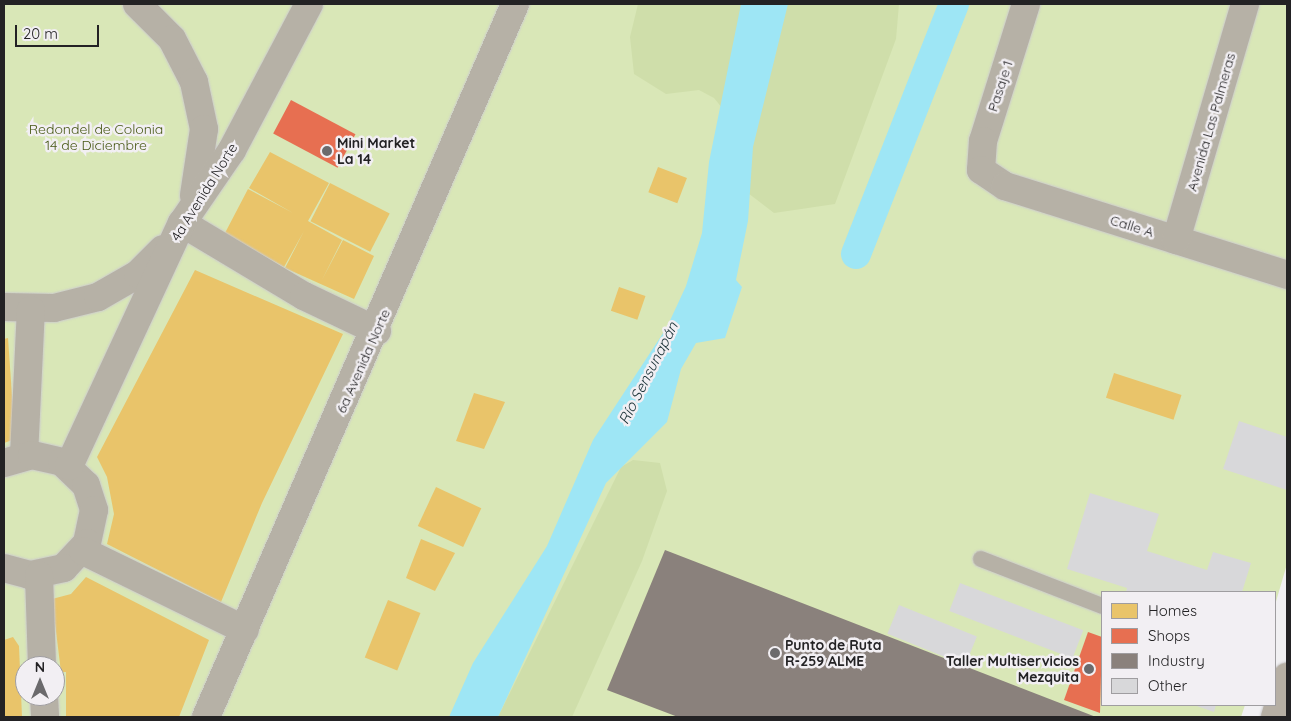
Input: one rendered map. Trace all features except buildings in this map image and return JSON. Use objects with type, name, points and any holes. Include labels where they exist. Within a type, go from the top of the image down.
[{"type":"street","points":[[4,307],[31,310],[76,304],[118,287],[154,259],[182,223],[202,162],[201,106],[172,39],[137,4]]},
{"type":"street","name":"4a Avenida Norte","points":[[69,466],[182,223],[232,150],[309,4]]},
{"type":"street","name":"Pasaje 1","points":[[981,170],[983,141],[1026,4]]},
{"type":"street","name":"Avenida Las Palmeras","points":[[1176,240],[1245,4]]},
{"type":"street","name":"6a Avenida Norte","points":[[206,717],[376,331],[512,5]]},
{"type":"street","name":"Calle A","points":[[981,170],[1005,186],[1287,275]]},
{"type":"street","points":[[182,223],[304,296],[376,331]]},
{"type":"street","points":[[4,570],[39,575],[64,568],[83,551],[93,527],[94,510],[86,485],[69,466],[48,456],[14,459],[31,310]]},
{"type":"street","points":[[83,551],[245,630]]},
{"type":"street","points":[[39,575],[42,656]]},
{"type":"street","points":[[1275,717],[1287,677]]},
{"type":"lane","points":[[981,559],[1101,606]]},
{"type":"green space","name":"Redondel de Colonia 14 de Diciembre","points":[[4,4],[1287,4],[1287,564],[1276,602],[1276,591],[1101,591],[1101,706],[1245,706],[1241,717],[4,717]]},
{"type":"green space","points":[[638,4],[899,4],[896,39],[835,204],[774,213],[740,187],[745,136],[714,98],[699,90],[666,94],[634,74],[630,37]]},
{"type":"green space","points":[[633,460],[660,463],[667,491],[642,561],[572,717],[498,717],[621,467]]},
{"type":"water","name":"Río Sensunapán","points":[[741,4],[788,4],[753,147],[748,221],[736,280],[742,287],[725,338],[696,343],[681,369],[667,422],[606,483],[498,717],[449,717],[473,663],[547,546],[593,440],[667,327],[686,286],[702,233],[709,162]]},
{"type":"waterway","points":[[856,254],[954,4]]},
{"type":"place","name":"Mini Market La 14","points":[[327,151]]},
{"type":"place","name":"Punto de Ruta R-259 ALME","points":[[775,653]]},
{"type":"place","name":"Taller Multiservicios Mezquita","points":[[1089,669]]}]
